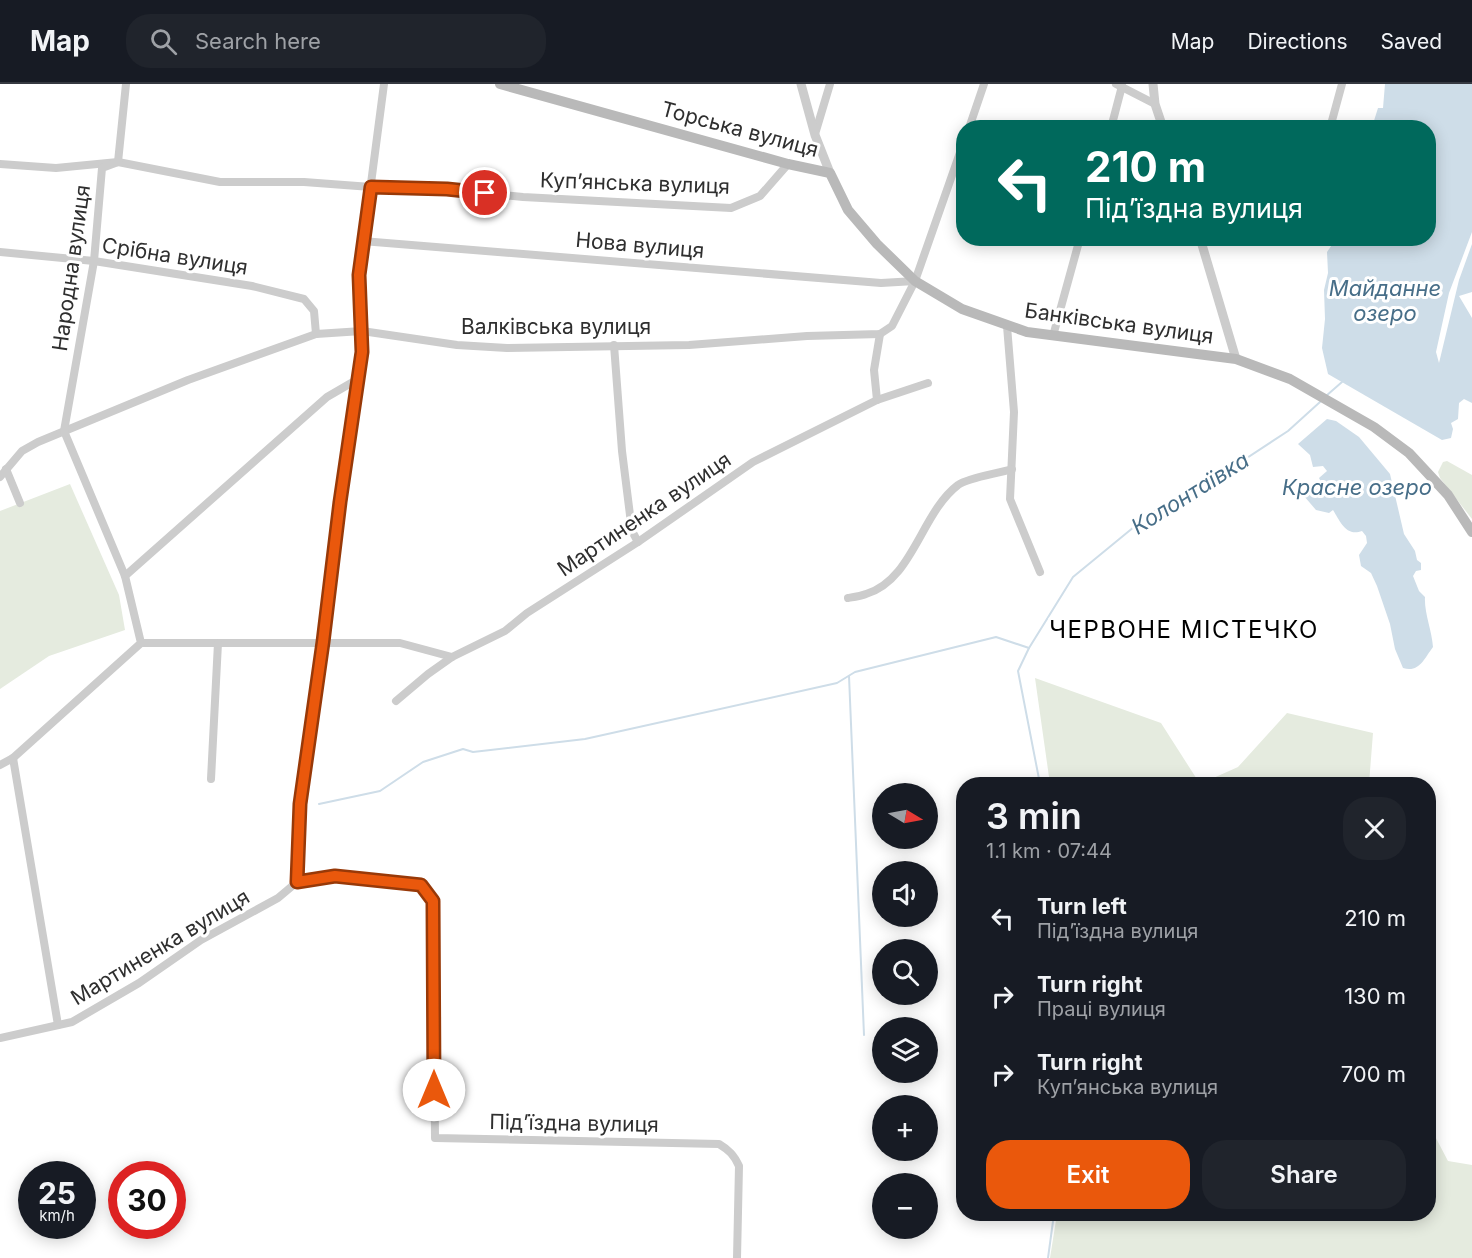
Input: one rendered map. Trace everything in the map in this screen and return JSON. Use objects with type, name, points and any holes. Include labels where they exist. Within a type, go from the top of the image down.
[{"type":"main road","name":"Торська вулиця","points":[[500,84],[788,165],[830,173]]},
{"type":"main road","name":"Банківська вулиця","points":[[830,173],[849,210],[877,244],[915,281],[962,309],[1007,326],[1053,336],[1236,359],[1290,379],[1374,427],[1409,453],[1448,495],[1472,532]]},
{"type":"street","points":[[118,162],[126,84]]},
{"type":"street","points":[[297,882],[300,804],[362,352],[359,275],[384,84]]},
{"type":"street","name":"Банківська вулиця","points":[[801,84],[815,135],[830,173]]},
{"type":"street","points":[[815,135],[830,84]]},
{"type":"street","points":[[972,120],[984,84]]},
{"type":"street","points":[[1153,84],[1155,104],[1160,120]]},
{"type":"street","points":[[1332,120],[1342,84]]},
{"type":"street","points":[[1112,120],[1119,85],[1155,104]]},
{"type":"street","name":"Куп’янська вулиця","points":[[0,164],[56,168],[118,162],[220,182],[447,189],[523,197],[731,208],[760,196],[788,165]]},
{"type":"street","name":"Народна вулиця","points":[[64,431],[94,261],[102,168],[118,162]]},
{"type":"street","points":[[877,400],[874,370],[880,334],[892,326],[915,281],[956,164]]},
{"type":"street","name":"Нова вулиця","points":[[362,241],[880,283],[915,281]]},
{"type":"street","points":[[1053,336],[1078,246]]},
{"type":"street","points":[[1202,246],[1236,359]]},
{"type":"street","name":"Срібна вулиця","points":[[0,252],[94,261],[252,286],[304,299],[314,311],[316,334]]},
{"type":"street","points":[[1007,326],[1013,394],[1010,499],[1040,572]]},
{"type":"street","name":"Валківська вулиця","points":[[0,477],[22,451],[38,442],[188,380],[316,334],[362,331],[457,345],[507,348],[689,345],[807,336],[880,334]]},
{"type":"street","points":[[614,345],[632,531],[638,542]]},
{"type":"street","points":[[125,576],[327,396],[358,379]]},
{"type":"street","name":"Мартиненка вулиця","points":[[396,701],[452,657],[505,631],[527,613],[638,542],[753,462],[877,400],[928,383]]},
{"type":"street","points":[[64,431],[125,576],[141,643]]},
{"type":"street","points":[[848,598],[868,594],[893,577],[905,562],[936,509],[960,484],[1012,469]]},
{"type":"street","points":[[6,470],[20,503]]},
{"type":"street","points":[[0,765],[13,758],[141,643],[400,643],[452,657]]},
{"type":"street","points":[[211,779],[218,643]]},
{"type":"street","points":[[13,758],[58,1025]]},
{"type":"street","name":"Під’їздна вулиця","points":[[297,882],[335,876],[421,885],[433,901],[435,1138],[718,1144],[728,1149],[739,1166],[737,1258]]},
{"type":"street","name":"Мартиненка вулиця","points":[[0,1038],[72,1022],[129,988],[201,940],[278,898],[297,882]]},
{"type":"shaded area","points":[[1447,461],[1472,475],[1472,519],[1440,478],[1438,472],[1443,462]]},
{"type":"shaded area","points":[[70,484],[119,595],[125,630],[49,656],[0,689],[0,511]]},
{"type":"shaded area","points":[[1035,678],[1161,723],[1196,777],[1049,777]]},
{"type":"shaded area","points":[[1287,713],[1373,733],[1370,777],[1216,777],[1238,767]]},
{"type":"shaded area","points":[[1436,1138],[1448,1161],[1472,1165],[1472,1258],[1050,1258],[1056,1221],[1436,1221]]},
{"type":"water","name":"Майданне озеро","points":[[1385,84],[1472,84],[1472,232],[1449,293],[1436,352],[1439,363],[1459,280],[1472,244],[1472,292],[1459,296],[1472,318],[1472,403],[1464,399],[1459,403],[1458,419],[1451,423],[1453,429],[1451,438],[1442,440],[1328,374],[1322,348],[1325,319],[1324,290],[1328,273],[1327,252],[1331,246],[1436,246],[1436,120],[1374,120],[1378,108],[1383,108]]},
{"type":"water","name":"Красне озеро","points":[[1327,419],[1336,421],[1359,437],[1390,474],[1404,534],[1415,551],[1417,560],[1421,563],[1421,570],[1416,571],[1413,576],[1419,591],[1425,597],[1433,647],[1421,664],[1413,669],[1403,668],[1395,649],[1390,624],[1377,586],[1371,573],[1361,566],[1359,555],[1367,543],[1366,536],[1362,531],[1348,530],[1333,510],[1329,513],[1316,510],[1304,496],[1322,484],[1319,478],[1327,471],[1323,466],[1313,467],[1310,455],[1298,444]]},
{"type":"waterway","name":"Колонтаївка","points":[[1326,396],[1342,382]]},
{"type":"waterway","name":"Колонтаївка","points":[[1039,777],[1018,671],[1029,648],[1073,577],[1151,513],[1221,475],[1288,431],[1320,402]]},
{"type":"waterway","points":[[319,804],[380,791],[423,762],[463,749],[473,752],[585,739],[837,683],[855,672],[996,637],[1029,648]]},
{"type":"waterway","points":[[849,676],[864,1035]]},
{"type":"waterway","name":"Колонтаївка","points":[[1048,1258],[1053,1221]]},
{"type":"district","name":"ЧЕРВОНЕ МІСТЕЧКО","points":[[1184,629]]},
{"type":"route","points":[[434,1090],[433,901],[421,885],[335,876],[297,882],[300,804],[362,352],[359,275],[371,187],[447,189],[485,193]]}]
